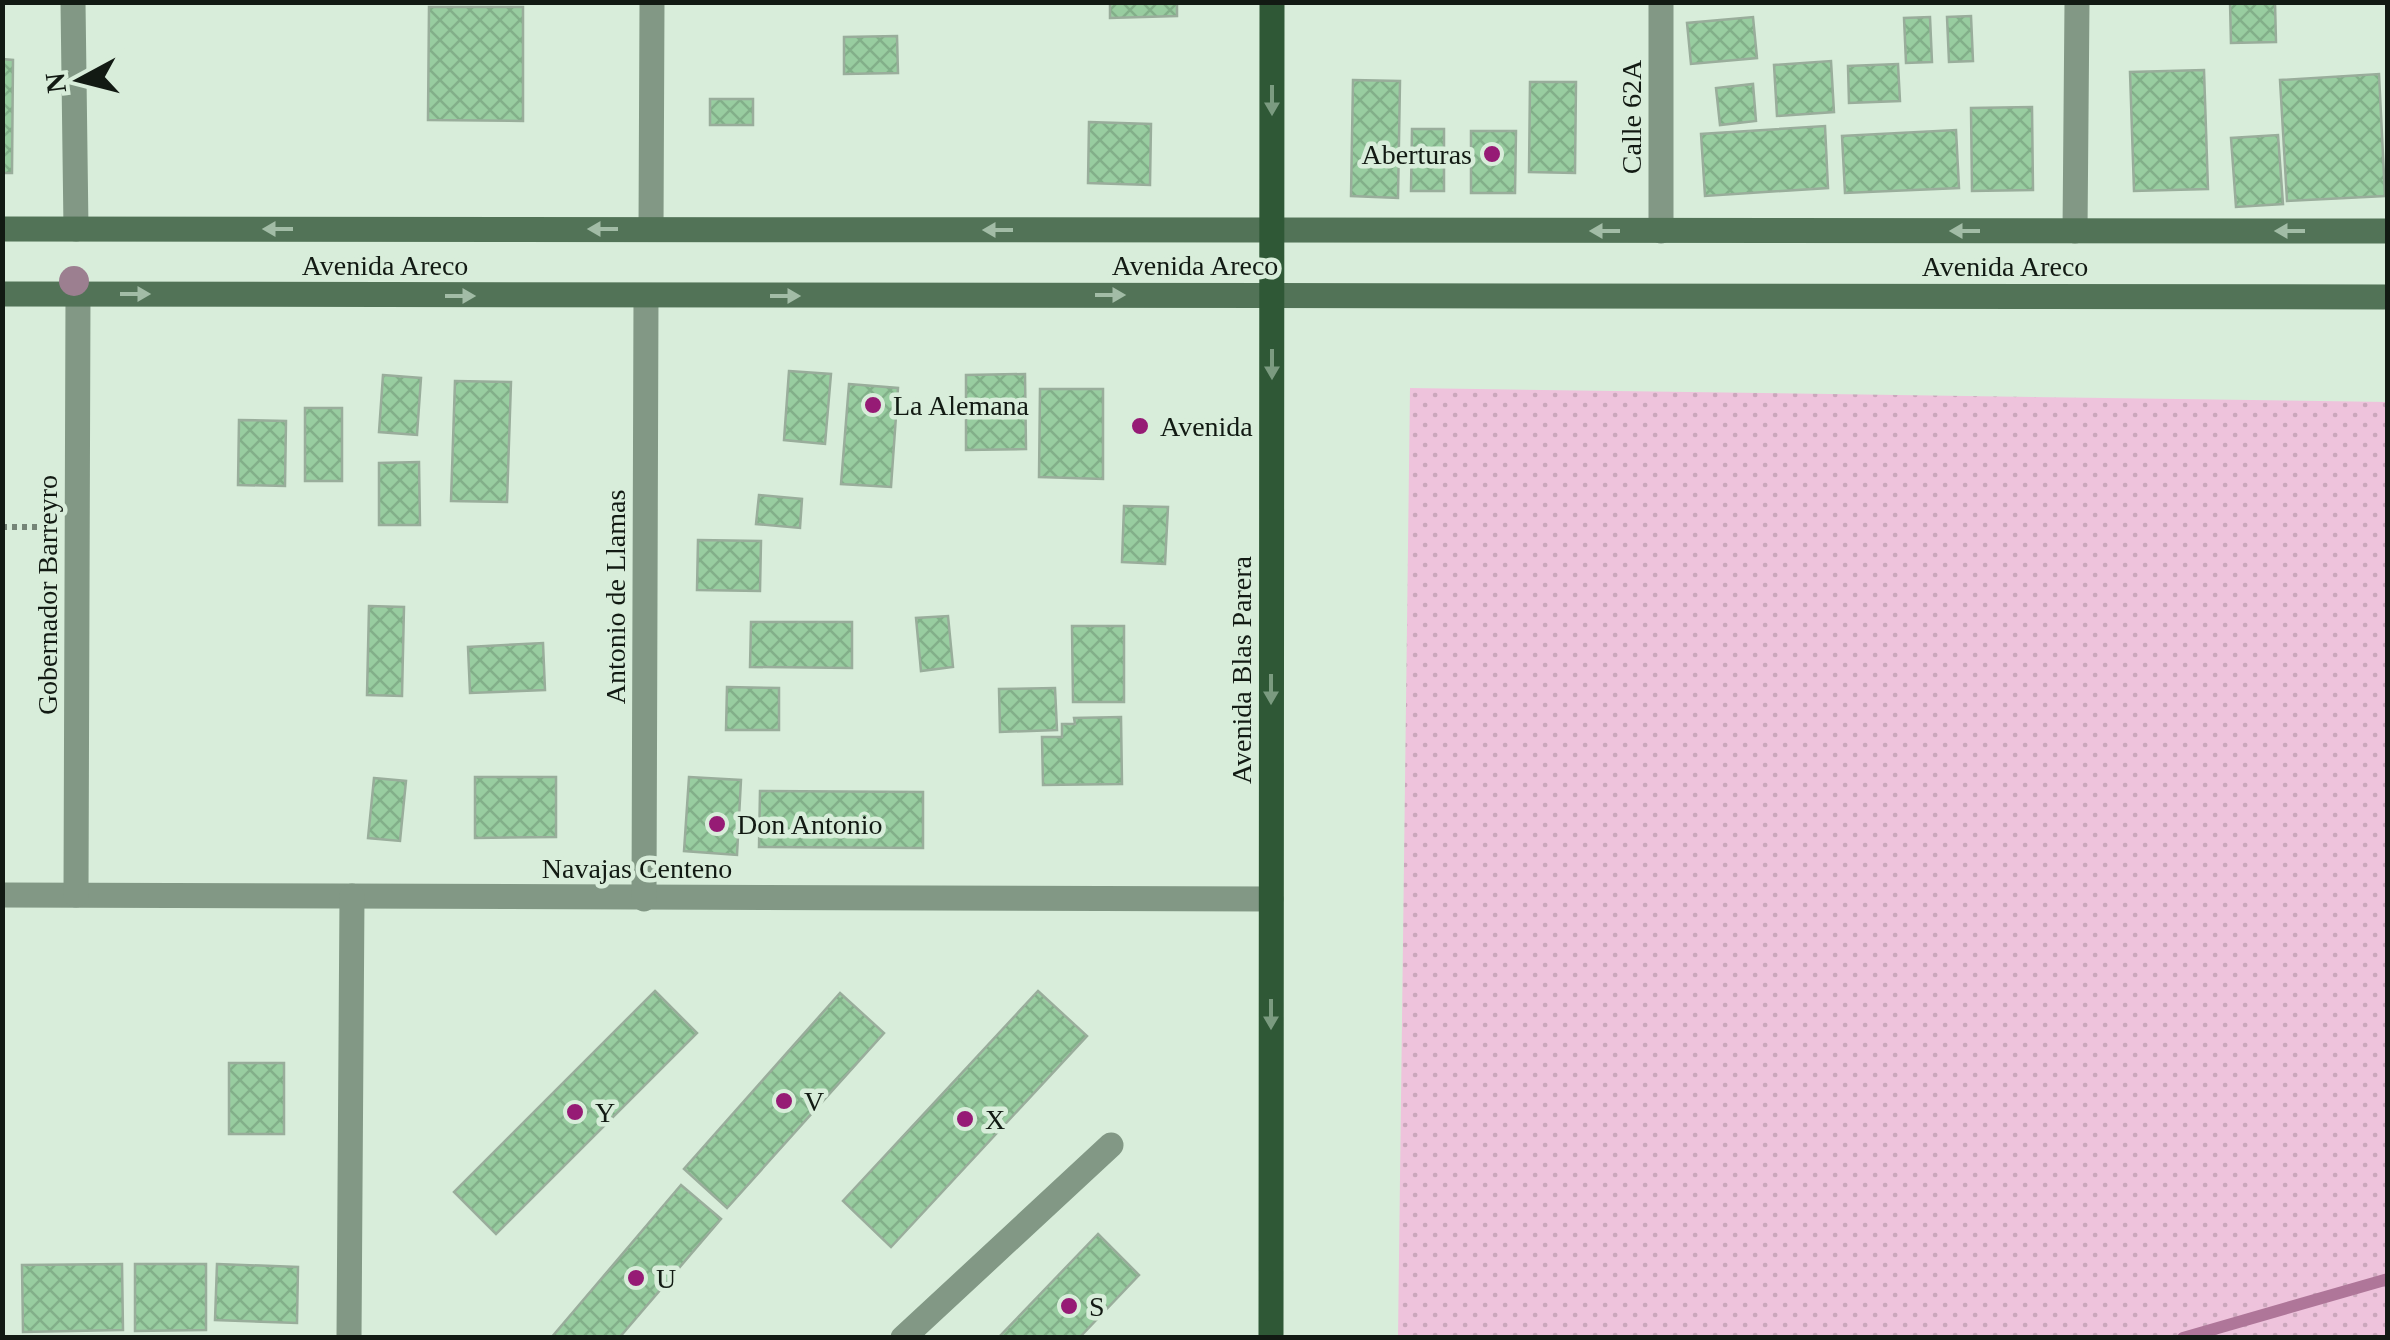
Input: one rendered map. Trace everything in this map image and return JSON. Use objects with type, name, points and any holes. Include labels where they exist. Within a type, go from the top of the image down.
[{"type":"main road","name":"Avenida Blas Parera","points":[[1270,1338],[1272,2]]},
{"type":"main road","name":"Avenida Areco","points":[[2,228],[2388,232]]},
{"type":"main road","name":"Avenida Areco","points":[[2,294],[2388,296]]},
{"type":"street","points":[[73,2],[76,229]]},
{"type":"street","points":[[651,230],[652,2]]},
{"type":"street","name":"Calle 62A","points":[[1660,231],[1661,2]]},
{"type":"street","points":[[2075,231],[2077,2]]},
{"type":"street","name":"Gobernador Barreyro","points":[[76,895],[78,294]]},
{"type":"street","name":"Antonio de Llamas","points":[[644,899],[646,296]]},
{"type":"street","name":"Navajas Centeno","points":[[2,895],[1271,900]]},
{"type":"street","points":[[349,1338],[352,896]]},
{"type":"street","points":[[902,1338],[1110,1145]]},
{"type":"shaded area","points":[[1410,388],[2387,402],[2387,1337],[1398,1337]]},
{"type":"building","points":[[1110,2],[1177,2],[1177,16],[1110,18]]},
{"type":"building","points":[[2230,2],[2275,2],[2276,42],[2231,43]]},
{"type":"building","points":[[429,7],[523,7],[523,121],[428,120]]},
{"type":"building","points":[[1971,16],[1973,61],[1949,62],[1947,17]]},
{"type":"building","points":[[1753,17],[1757,58],[1691,64],[1687,23]]},
{"type":"building","points":[[1930,17],[1932,62],[1906,63],[1904,18]]},
{"type":"building","points":[[897,36],[898,73],[844,74],[844,37]]},
{"type":"building","points":[[2,59],[13,60],[12,173],[2,173]]},
{"type":"building","points":[[1831,61],[1834,112],[1777,116],[1774,65]]},
{"type":"building","points":[[1898,64],[1900,101],[1849,103],[1848,66]]},
{"type":"building","points":[[2204,70],[2208,189],[2134,191],[2130,72]]},
{"type":"building","points":[[2379,74],[2385,196],[2287,201],[2280,80]]},
{"type":"building","points":[[1353,80],[1400,81],[1398,198],[1351,196]]},
{"type":"building","points":[[1530,82],[1576,82],[1575,173],[1529,172]]},
{"type":"building","points":[[1753,84],[1756,121],[1720,125],[1716,88]]},
{"type":"building","points":[[710,99],[753,99],[753,125],[710,125]]},
{"type":"building","points":[[2032,107],[2033,190],[1972,191],[1971,108]]},
{"type":"building","points":[[1089,122],[1151,124],[1150,185],[1088,183]]},
{"type":"building","points":[[1825,126],[1828,188],[1705,196],[1701,134]]},
{"type":"building","points":[[1412,129],[1444,129],[1444,191],[1411,191]]},
{"type":"building","points":[[1956,130],[1959,188],[1845,193],[1842,136]]},
{"type":"building","points":[[1471,131],[1516,131],[1515,193],[1471,193]]},
{"type":"building","points":[[2278,135],[2283,204],[2236,207],[2231,138]]},
{"type":"building","points":[[789,371],[831,374],[825,444],[784,440]]},
{"type":"building","points":[[1025,374],[1026,449],[966,450],[966,375]]},
{"type":"building","points":[[383,375],[421,378],[417,435],[379,432]]},
{"type":"building","points":[[455,381],[511,382],[507,502],[451,501]]},
{"type":"building","points":[[849,384],[898,388],[891,487],[841,484]]},
{"type":"building","points":[[1040,389],[1103,389],[1103,479],[1039,477]]},
{"type":"building","points":[[305,408],[342,408],[342,481],[305,481]]},
{"type":"building","points":[[239,420],[286,421],[285,486],[238,485]]},
{"type":"building","points":[[419,462],[420,525],[379,525],[379,463]]},
{"type":"building","points":[[759,495],[802,499],[800,528],[756,524]]},
{"type":"building","points":[[1124,506],[1168,507],[1165,564],[1122,562]]},
{"type":"building","points":[[698,540],[761,541],[760,591],[697,590]]},
{"type":"building","points":[[369,606],[404,607],[402,696],[367,695]]},
{"type":"building","points":[[948,616],[953,667],[921,671],[916,618]]},
{"type":"building","points":[[751,622],[852,622],[852,668],[750,667]]},
{"type":"building","points":[[1072,626],[1124,626],[1124,702],[1073,702]]},
{"type":"building","points":[[543,643],[545,690],[470,693],[468,647]]},
{"type":"building","points":[[727,687],[779,688],[779,730],[726,730]]},
{"type":"building","points":[[1055,688],[1057,730],[1000,732],[999,689]]},
{"type":"building","points":[[1121,717],[1122,784],[1043,785],[1042,737],[1062,737],[1062,724],[1075,724],[1074,718]]},
{"type":"building","points":[[475,777],[556,777],[556,837],[475,838]]},
{"type":"building","points":[[689,777],[741,780],[737,855],[684,851]]},
{"type":"building","points":[[374,778],[406,781],[400,841],[368,838]]},
{"type":"building","points":[[760,791],[923,792],[923,848],[759,847]]},
{"type":"building","name":"Y","points":[[655,991],[697,1033],[496,1234],[454,1192]]},
{"type":"building","name":"X","points":[[1038,991],[1087,1036],[891,1247],[843,1201]]},
{"type":"building","name":"V","points":[[840,993],[884,1033],[727,1208],[684,1169]]},
{"type":"building","points":[[229,1063],[284,1063],[284,1134],[229,1134]]},
{"type":"building","name":"U","points":[[681,1185],[721,1219],[619,1338],[551,1338]]},
{"type":"building","name":"S","points":[[1098,1234],[1139,1275],[1079,1338],[998,1338]]},
{"type":"building","points":[[122,1264],[123,1330],[23,1332],[22,1265]]},
{"type":"building","points":[[135,1264],[206,1264],[206,1330],[135,1331]]},
{"type":"building","points":[[217,1264],[298,1267],[297,1323],[215,1320]]},
{"type":"waterway","points":[[2183,1338],[2388,1279]]},
{"type":"place","name":"Aberturas","points":[[1492,154]]},
{"type":"place","name":"La Alemana","points":[[873,405]]},
{"type":"place","name":"Avenida","points":[[1140,426]]},
{"type":"place","name":"Don Antonio","points":[[717,824]]},
{"type":"place","name":"V","points":[[784,1101]]},
{"type":"place","name":"Y","points":[[575,1112]]},
{"type":"place","name":"X","points":[[965,1119]]},
{"type":"place","name":"U","points":[[636,1278]]},
{"type":"place","name":"S","points":[[1069,1306]]}]
